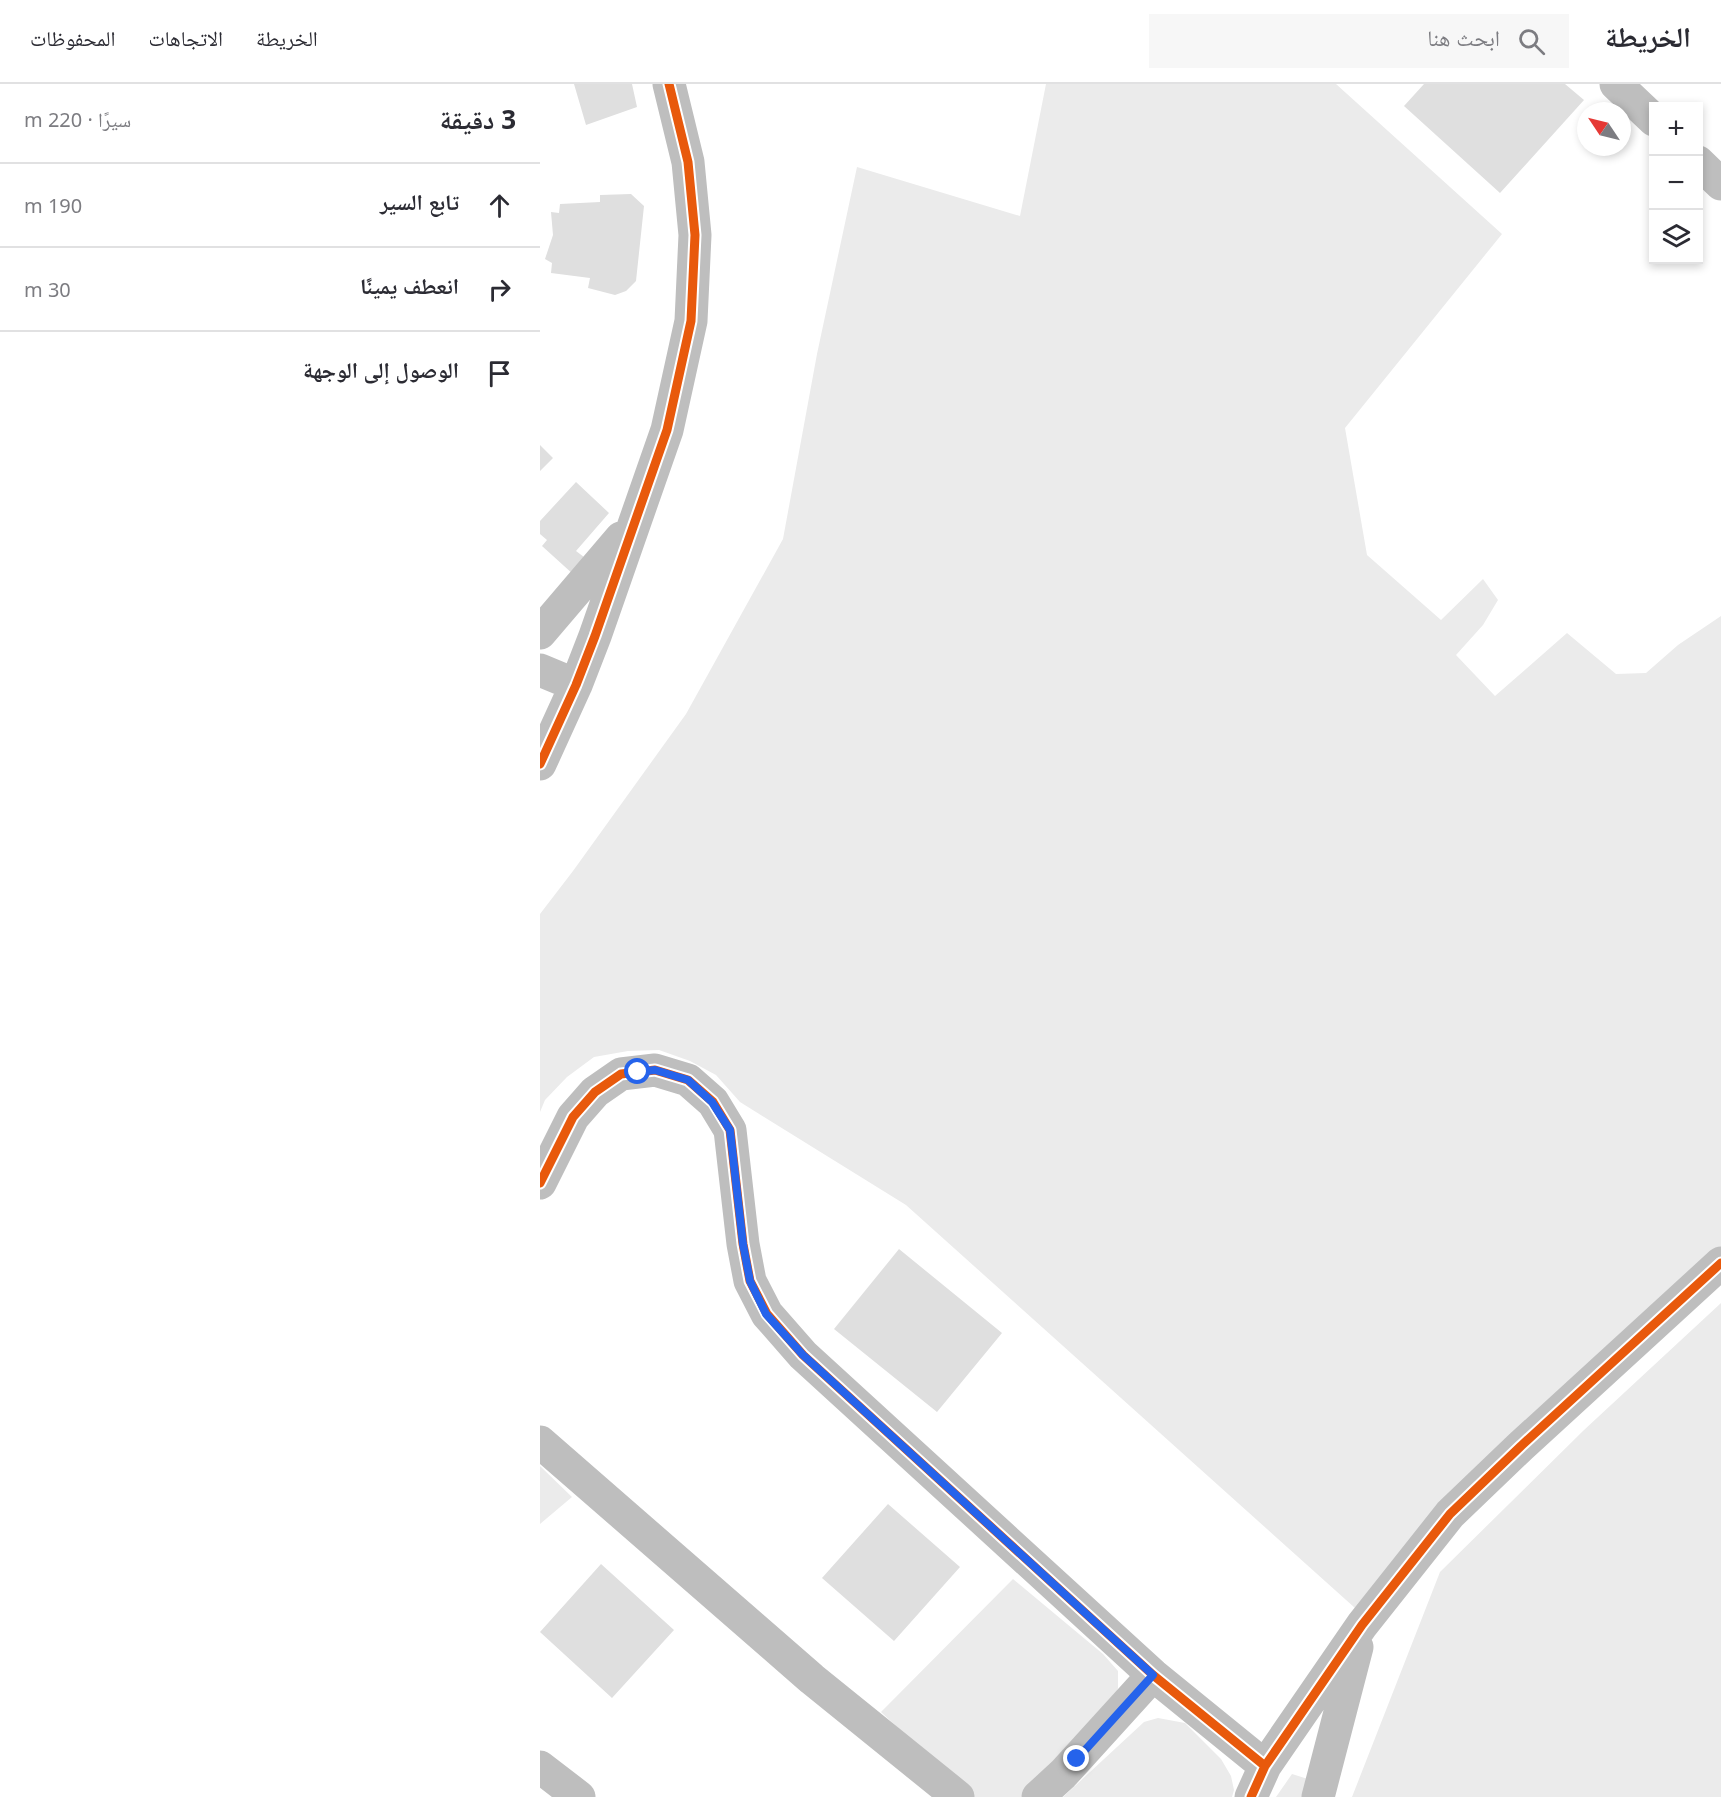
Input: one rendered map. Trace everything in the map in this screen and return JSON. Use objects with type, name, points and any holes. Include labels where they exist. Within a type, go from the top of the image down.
[{"type":"street","points":[[540,764],[576,685],[595,636],[667,430],[691,321],[695,235],[688,162],[669,84]]},
{"type":"street","points":[[1616,84],[1649,116]]},
{"type":"street","points":[[1703,167],[1721,184]]},
{"type":"street","points":[[540,633],[633,523]]},
{"type":"street","points":[[540,669],[576,685]]},
{"type":"street","points":[[540,1183],[573,1117],[595,1092],[621,1074],[655,1070],[688,1080],[712,1102],[730,1130],[743,1244],[750,1281],[766,1314],[803,1355],[1153,1675],[1265,1766]]},
{"type":"street","points":[[1251,1797],[1265,1766],[1362,1625],[1450,1514],[1721,1263]]},
{"type":"street","points":[[540,1442],[812,1679],[958,1797]]},
{"type":"street","points":[[1318,1797],[1362,1625]]},
{"type":"street","points":[[1038,1797],[1063,1774],[1153,1675]]},
{"type":"street","points":[[540,1767],[579,1797]]},
{"type":"shaded area","points":[[1046,84],[1336,84],[1502,234],[1345,428],[1367,555],[1441,620],[1483,579],[1498,600],[1483,625],[1456,655],[1495,696],[1567,633],[1616,674],[1646,673],[1678,645],[1721,616],[1721,1247],[1571,1384],[1355,1608],[906,1205],[740,1102],[716,1075],[690,1061],[659,1050],[628,1051],[594,1057],[567,1077],[545,1100],[540,1112],[540,914],[686,714],[783,539],[817,354],[857,167],[1020,216]]},
{"type":"shaded area","points":[[1721,1303],[1721,1797],[1352,1797],[1440,1572],[1584,1430]]},
{"type":"shaded area","points":[[540,1466],[572,1497],[540,1524]]},
{"type":"shaded area","points":[[1013,1579],[1103,1654],[1118,1671],[1118,1688],[1112,1711],[1021,1797],[972,1797],[881,1712]]},
{"type":"shaded area","points":[[1158,1718],[1185,1723],[1221,1759],[1231,1776],[1234,1790],[1232,1797],[1063,1797],[1144,1722]]},
{"type":"shaded area","points":[[1292,1774],[1311,1780],[1305,1797],[1276,1797]]},
{"type":"building","points":[[574,84],[632,84],[637,107],[586,125]]},
{"type":"building","points":[[1424,84],[1565,84],[1584,100],[1577,102],[1577,108],[1500,193],[1404,106]]},
{"type":"building","points":[[631,194],[644,206],[636,281],[626,291],[615,295],[588,288],[590,278],[551,273],[552,263],[545,259],[553,235],[551,212],[559,213],[560,204],[600,202],[600,195]]},
{"type":"building","points":[[540,445],[553,458],[540,471]]},
{"type":"building","points":[[576,482],[609,513],[576,551],[588,560],[574,575],[542,546],[547,540],[540,534],[540,521]]},
{"type":"building","points":[[899,1249],[1002,1333],[937,1412],[834,1329]]},
{"type":"building","points":[[888,1504],[960,1567],[894,1641],[822,1578]]},
{"type":"building","points":[[601,1564],[674,1630],[612,1698],[540,1632]]},
{"type":"cycle path","points":[[540,764],[576,685],[595,636],[667,430],[691,321],[695,235],[688,162],[669,84]]},
{"type":"cycle path","points":[[540,1183],[573,1117],[595,1092],[621,1074],[655,1070],[688,1080],[713,1102],[730,1130],[743,1244],[750,1281],[767,1314],[803,1355],[1153,1675],[1265,1766]]},
{"type":"cycle path","points":[[1251,1797],[1265,1766],[1362,1625],[1450,1514],[1721,1263]]},
{"type":"route","points":[[638,1072],[655,1070],[688,1080],[712,1102],[730,1130],[743,1244],[750,1281],[766,1314],[803,1355],[1153,1675],[1077,1759]]}]
